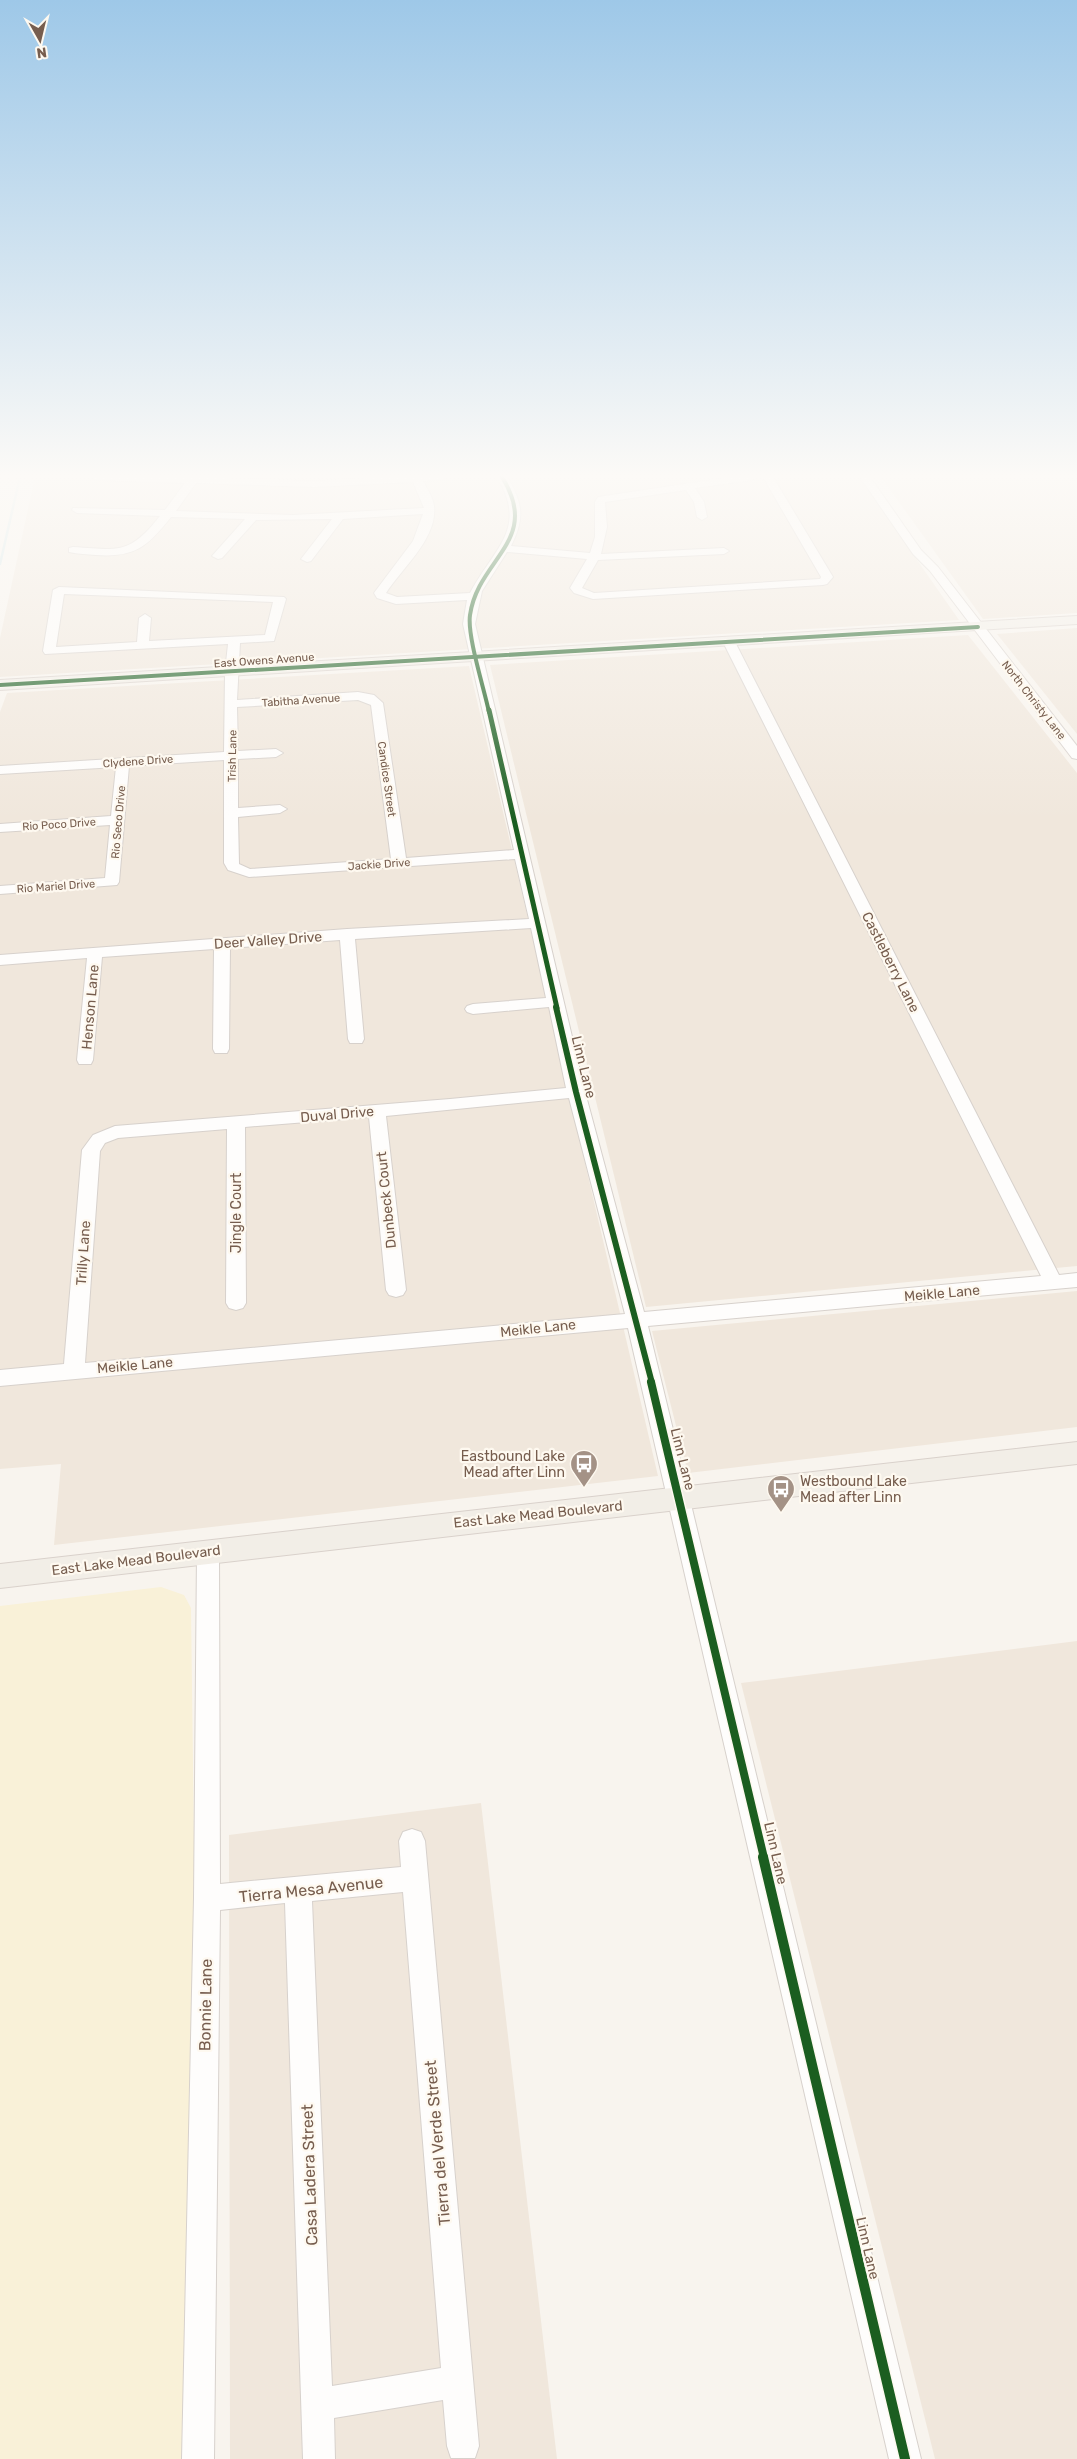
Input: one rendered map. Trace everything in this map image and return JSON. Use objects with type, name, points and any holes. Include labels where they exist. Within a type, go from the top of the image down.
[{"type":"main road","name":"East Owens Avenue","points":[[6,685],[1077,620]]},
{"type":"main road","name":"East Lake Mead Boulevard","points":[[0,1576],[1077,1453]]},
{"type":"street","points":[[59,592],[49,651],[270,638],[274,616],[280,599],[102,592]]},
{"type":"street","points":[[381,592],[385,599],[396,601],[474,596]]},
{"type":"street","name":"Linn Lane","points":[[477,592],[474,596],[469,624],[520,854],[576,1092],[636,1318],[905,2459]]},
{"type":"street","points":[[580,592],[593,596],[671,592]]},
{"type":"street","name":"North Christy Lane","points":[[951,592],[1077,755]]},
{"type":"street","points":[[143,645],[145,618]]},
{"type":"street","name":"Trish Lane","points":[[234,640],[231,672],[231,863],[238,870]]},
{"type":"street","name":"Castleberry Lane","points":[[728,642],[1053,1282]]},
{"type":"street","name":"Tabitha Avenue","points":[[232,704],[358,696],[370,698]]},
{"type":"street","name":"Candice Street","points":[[370,698],[377,703],[399,862]]},
{"type":"street","name":"Clydene Drive","points":[[0,770],[276,753]]},
{"type":"street","name":"Rio Seco Drive","points":[[112,882],[123,762]]},
{"type":"street","points":[[231,813],[280,810]]},
{"type":"street","name":"Rio Poco Drive","points":[[0,828],[118,820]]},
{"type":"street","name":"Jackie Drive","points":[[238,870],[249,873],[520,854]]},
{"type":"street","name":"Rio Mariel Drive","points":[[0,890],[112,882]]},
{"type":"street","name":"Deer Valley Drive","points":[[0,960],[347,934],[537,923]]},
{"type":"street","points":[[347,934],[356,1039]]},
{"type":"street","points":[[221,1049],[222,944]]},
{"type":"street","name":"Henson Lane","points":[[85,1060],[95,953]]},
{"type":"street","points":[[473,1009],[555,1002]]},
{"type":"street","name":"Duval Drive","points":[[99,1139],[115,1132],[576,1092]]},
{"type":"street","name":"Dunbeck Court","points":[[377,1110],[396,1290]]},
{"type":"street","name":"Jingle Court","points":[[236,1122],[236,1303]]},
{"type":"street","name":"Trilly Lane","points":[[74,1371],[91,1150],[99,1139]]},
{"type":"street","name":"Meikle Lane","points":[[0,1378],[636,1318],[1077,1280]]},
{"type":"street","name":"Bonnie Lane","points":[[198,2459],[207,1898],[208,1552]]},
{"type":"street","name":"Tierra del Verde Street","points":[[412,1841],[456,2382],[463,2446]]},
{"type":"street","name":"Tierra Mesa Avenue","points":[[207,1898],[298,1891],[416,1878]]},
{"type":"street","name":"Casa Ladera Street","points":[[298,1891],[319,2459]]},
{"type":"street","points":[[318,2404],[456,2382]]},
{"type":"shaded area","points":[[10,592],[939,592],[959,620],[0,677],[0,638]]},
{"type":"shaded area","points":[[963,592],[1077,592],[1077,613],[983,619]]},
{"type":"shaded area","points":[[1077,628],[1077,734],[997,634]]},
{"type":"shaded area","points":[[968,635],[1077,773],[1077,1266],[646,1307],[490,665]]},
{"type":"shaded area","points":[[469,666],[658,1476],[54,1545],[61,1464],[0,1469],[0,712],[7,693]]},
{"type":"shaded area","points":[[1077,1291],[1077,1427],[688,1473],[652,1331]]},
{"type":"shaded area","points":[[1077,1641],[1077,2459],[935,2459],[741,1683]]},
{"type":"shaded area","points":[[481,1803],[557,2459],[230,2459],[229,1835]]},
{"type":"sand","points":[[161,1587],[184,1595],[191,1608],[200,2313],[198,2459],[0,2459],[0,1606]]},
{"type":"cycle path","points":[[477,592],[471,609],[469,624],[576,1092],[636,1318],[905,2459]]},
{"type":"cycle path","points":[[0,685],[978,627]]},
{"type":"place","name":"Eastbound Lake Mead after Linn","points":[[584,1488]]},
{"type":"place","name":"Westbound Lake Mead after Linn","points":[[781,1513]]}]
